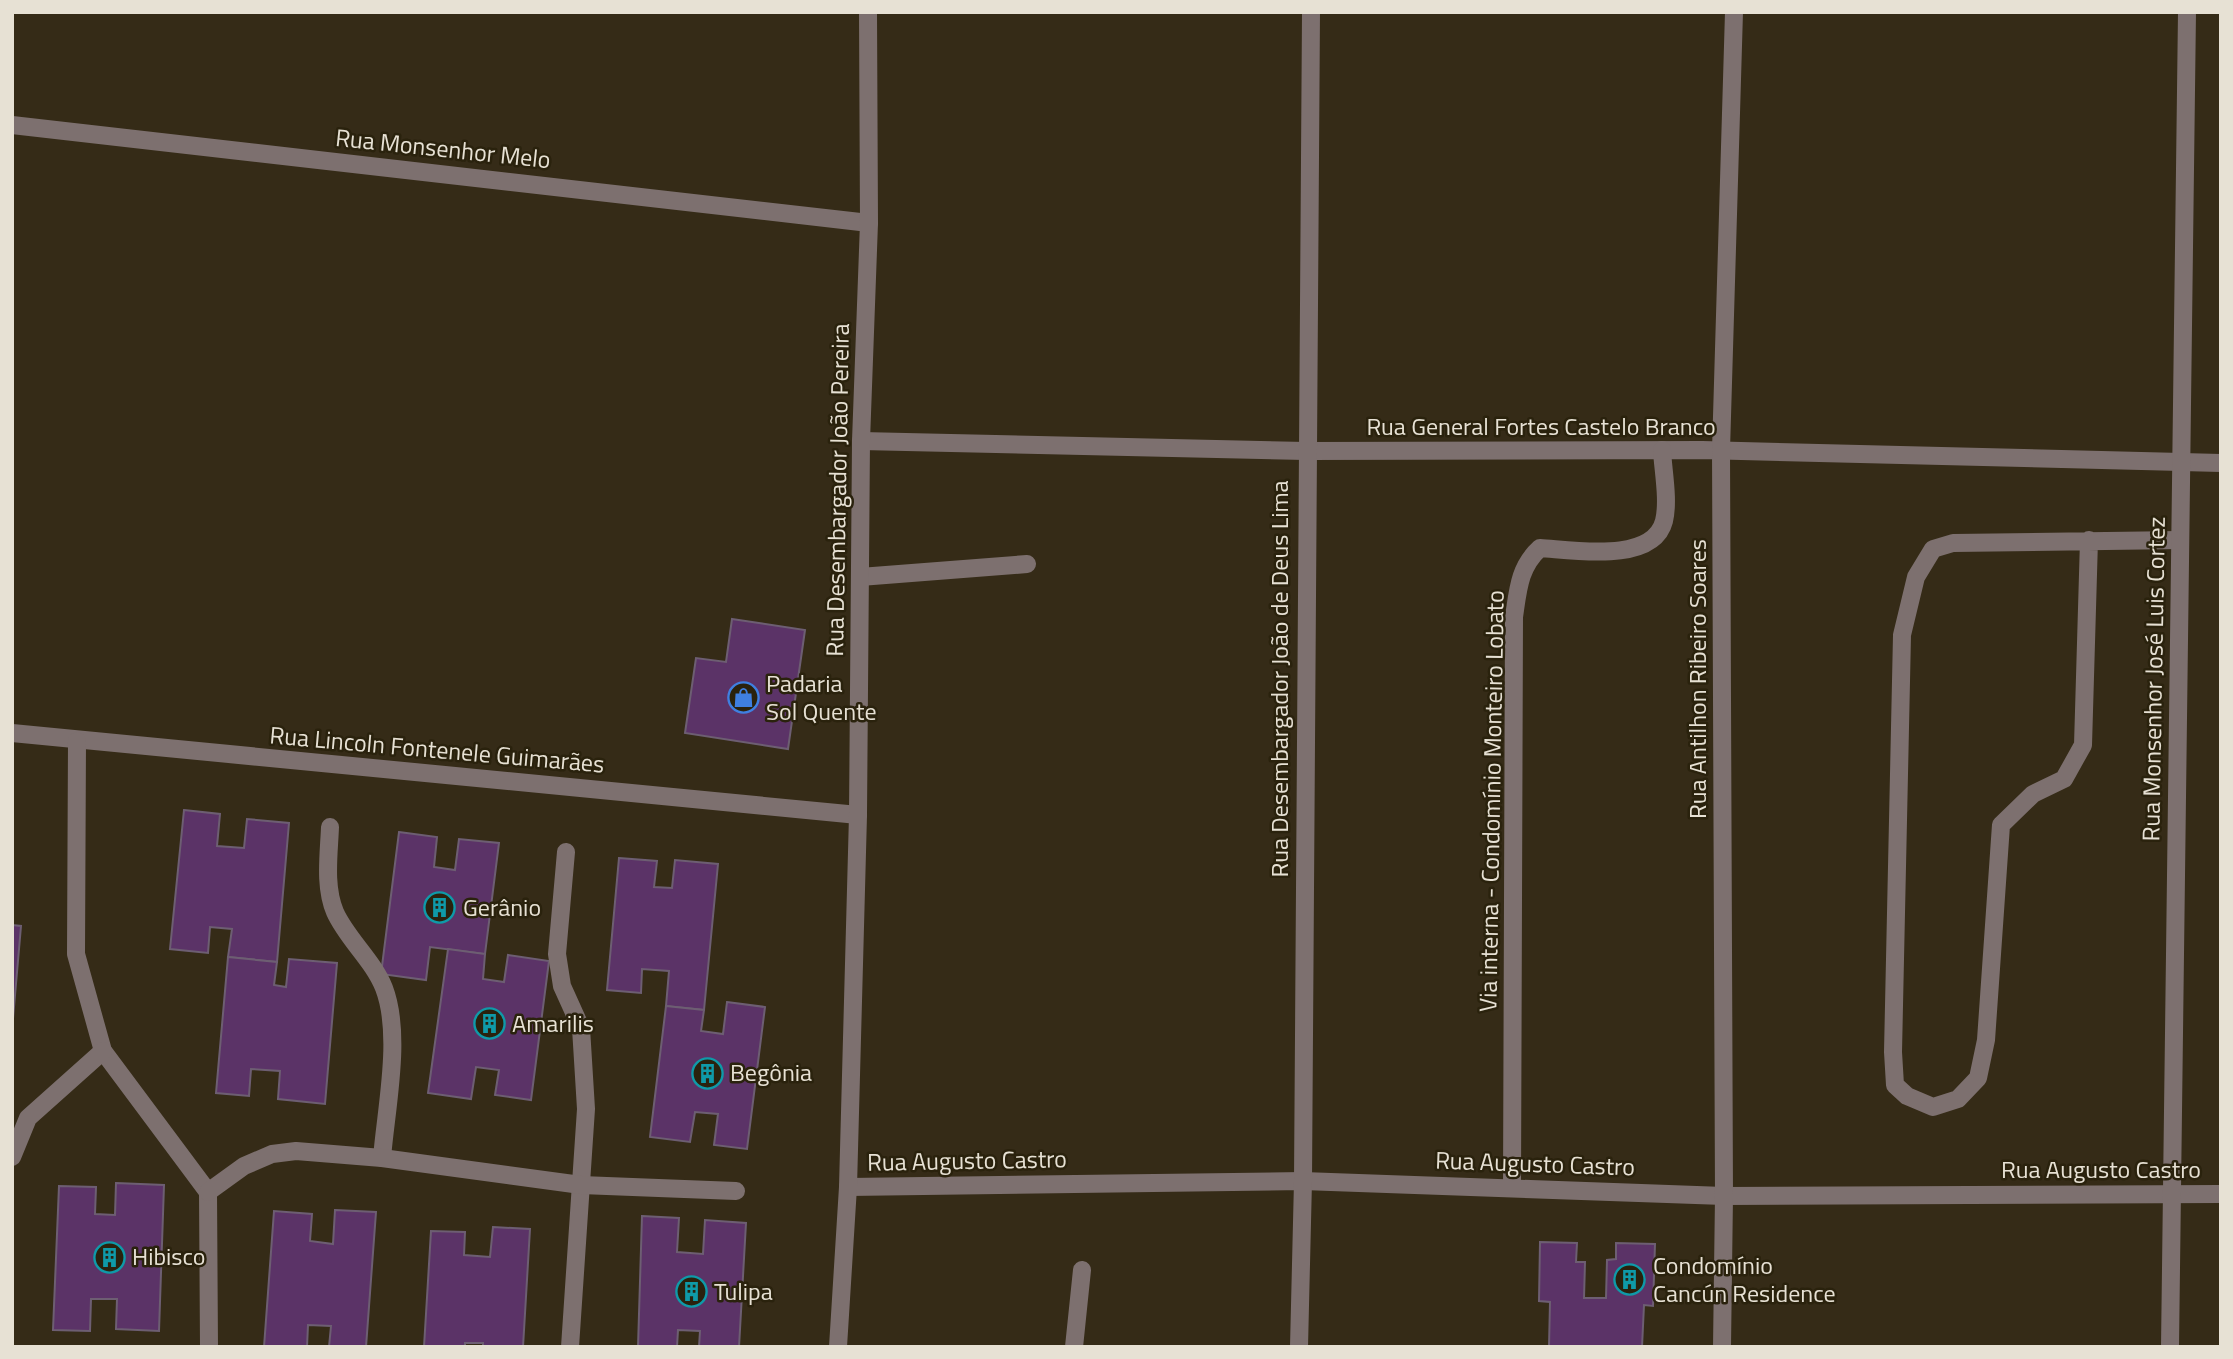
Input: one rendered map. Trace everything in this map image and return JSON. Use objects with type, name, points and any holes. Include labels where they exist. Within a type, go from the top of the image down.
[{"type":"street","name":"Rua Desembargador João Pereira","points":[[838,1347],[848,1187],[858,816],[861,441],[869,223],[868,12]]},
{"type":"street","name":"Rua Desembargador João de Deus Lima","points":[[1299,1347],[1303,1181],[1311,12]]},
{"type":"street","name":"Rua Antilhon Ribeiro Soares","points":[[1722,1347],[1724,1196],[1721,450],[1734,12]]},
{"type":"street","name":"Rua Monsenhor José Luis Cortez","points":[[2170,1347],[2187,12]]},
{"type":"street","name":"Rua Monsenhor Melo","points":[[12,125],[869,223]]},
{"type":"street","name":"Rua General Fortes Castelo Branco","points":[[861,441],[1306,451],[1721,450],[2221,463]]},
{"type":"street","name":"Via interna - Condomínio Monteiro Lobato","points":[[1512,1186],[1514,617],[1519,581],[1527,561],[1540,548],[1611,552],[1644,544],[1659,533],[1665,519],[1662,450]]},
{"type":"street","points":[[2089,540],[2082,746],[2064,779],[2033,794],[2001,825],[1986,1040],[1978,1078],[1958,1099],[1933,1107],[1907,1096],[1895,1085],[1893,1052],[1902,635],[1916,577],[1933,549],[1953,543],[2089,540],[2138,539],[2180,540]]},
{"type":"street","points":[[860,577],[1027,564]]},
{"type":"street","name":"Rua Lincoln Fontenele Guimarães","points":[[12,733],[858,816]]},
{"type":"street","points":[[77,741],[76,954],[88,1006],[103,1051],[208,1192],[209,1347]]},
{"type":"street","points":[[330,827],[328,887],[335,912],[383,987],[391,1014],[391,1051],[382,1158]]},
{"type":"street","points":[[566,852],[557,954],[562,986],[581,1028],[586,1109],[570,1347]]},
{"type":"street","points":[[12,1157],[28,1118],[103,1051]]},
{"type":"street","points":[[208,1192],[244,1166],[272,1154],[296,1150],[382,1158],[581,1185],[736,1191]]},
{"type":"street","name":"Rua Augusto Castro","points":[[848,1187],[1303,1181],[1512,1186],[1724,1196],[2221,1194]]},
{"type":"street","points":[[1074,1347],[1082,1270]]},
{"type":"building","name":"Padaria Sol Quente","points":[[732,619],[805,630],[788,749],[685,733],[696,658],[726,662]]},
{"type":"building","points":[[184,810],[220,814],[217,846],[244,848],[247,819],[289,823],[277,962],[228,957],[232,929],[210,927],[208,953],[170,949]]},
{"type":"building","name":"Gerânio","points":[[399,832],[437,837],[434,867],[455,870],[459,839],[499,843],[485,954],[430,947],[426,980],[381,974]]},
{"type":"building","points":[[619,858],[657,861],[654,887],[672,888],[675,860],[718,864],[704,1010],[666,1006],[669,971],[642,969],[641,993],[607,990]]},
{"type":"building","points":[[12,925],[21,926],[12,1030]]},
{"type":"building","name":"Amarilis","points":[[448,949],[485,954],[483,979],[504,982],[508,955],[549,961],[531,1100],[495,1095],[499,1070],[476,1067],[471,1099],[428,1093]]},
{"type":"building","points":[[228,957],[277,962],[274,985],[286,987],[289,959],[337,963],[325,1104],[278,1099],[280,1071],[251,1069],[249,1096],[216,1093]]},
{"type":"building","name":"Begônia","points":[[727,1002],[765,1007],[747,1149],[714,1145],[718,1114],[695,1112],[690,1142],[650,1137],[666,1006],[704,1010],[701,1031],[723,1034]]},
{"type":"building","name":"Hibisco","points":[[116,1183],[164,1185],[159,1331],[116,1329],[117,1299],[91,1299],[90,1331],[53,1330],[59,1186],[96,1187],[95,1214],[115,1215]]},
{"type":"building","points":[[335,1210],[376,1212],[366,1347],[329,1347],[331,1326],[308,1325],[307,1347],[264,1347],[274,1211],[312,1214],[310,1241],[333,1244]]},
{"type":"building","name":"Tulipa","points":[[642,1216],[679,1218],[677,1252],[703,1254],[705,1220],[746,1223],[739,1347],[699,1347],[700,1331],[678,1330],[677,1347],[638,1347]]},
{"type":"building","points":[[493,1227],[530,1229],[523,1347],[483,1347],[483,1343],[465,1343],[465,1347],[424,1347],[431,1231],[465,1232],[464,1255],[490,1257]]},
{"type":"building","name":"Condomínio Cancún Residence","points":[[1540,1242],[1577,1243],[1576,1262],[1585,1262],[1584,1298],[1606,1298],[1607,1260],[1616,1259],[1616,1243],[1655,1244],[1653,1306],[1644,1305],[1642,1347],[1549,1347],[1550,1302],[1539,1301]]},
{"type":"place","name":"Padaria Sol Quente","points":[[743,698]]},
{"type":"place","name":"Gerânio","points":[[440,908]]},
{"type":"place","name":"Amarilis","points":[[489,1024]]},
{"type":"place","name":"Begônia","points":[[707,1073]]},
{"type":"place","name":"Hibisco","points":[[109,1257]]},
{"type":"place","name":"Condomínio Cancún Residence","points":[[1630,1280]]},
{"type":"place","name":"Tulipa","points":[[691,1292]]}]
